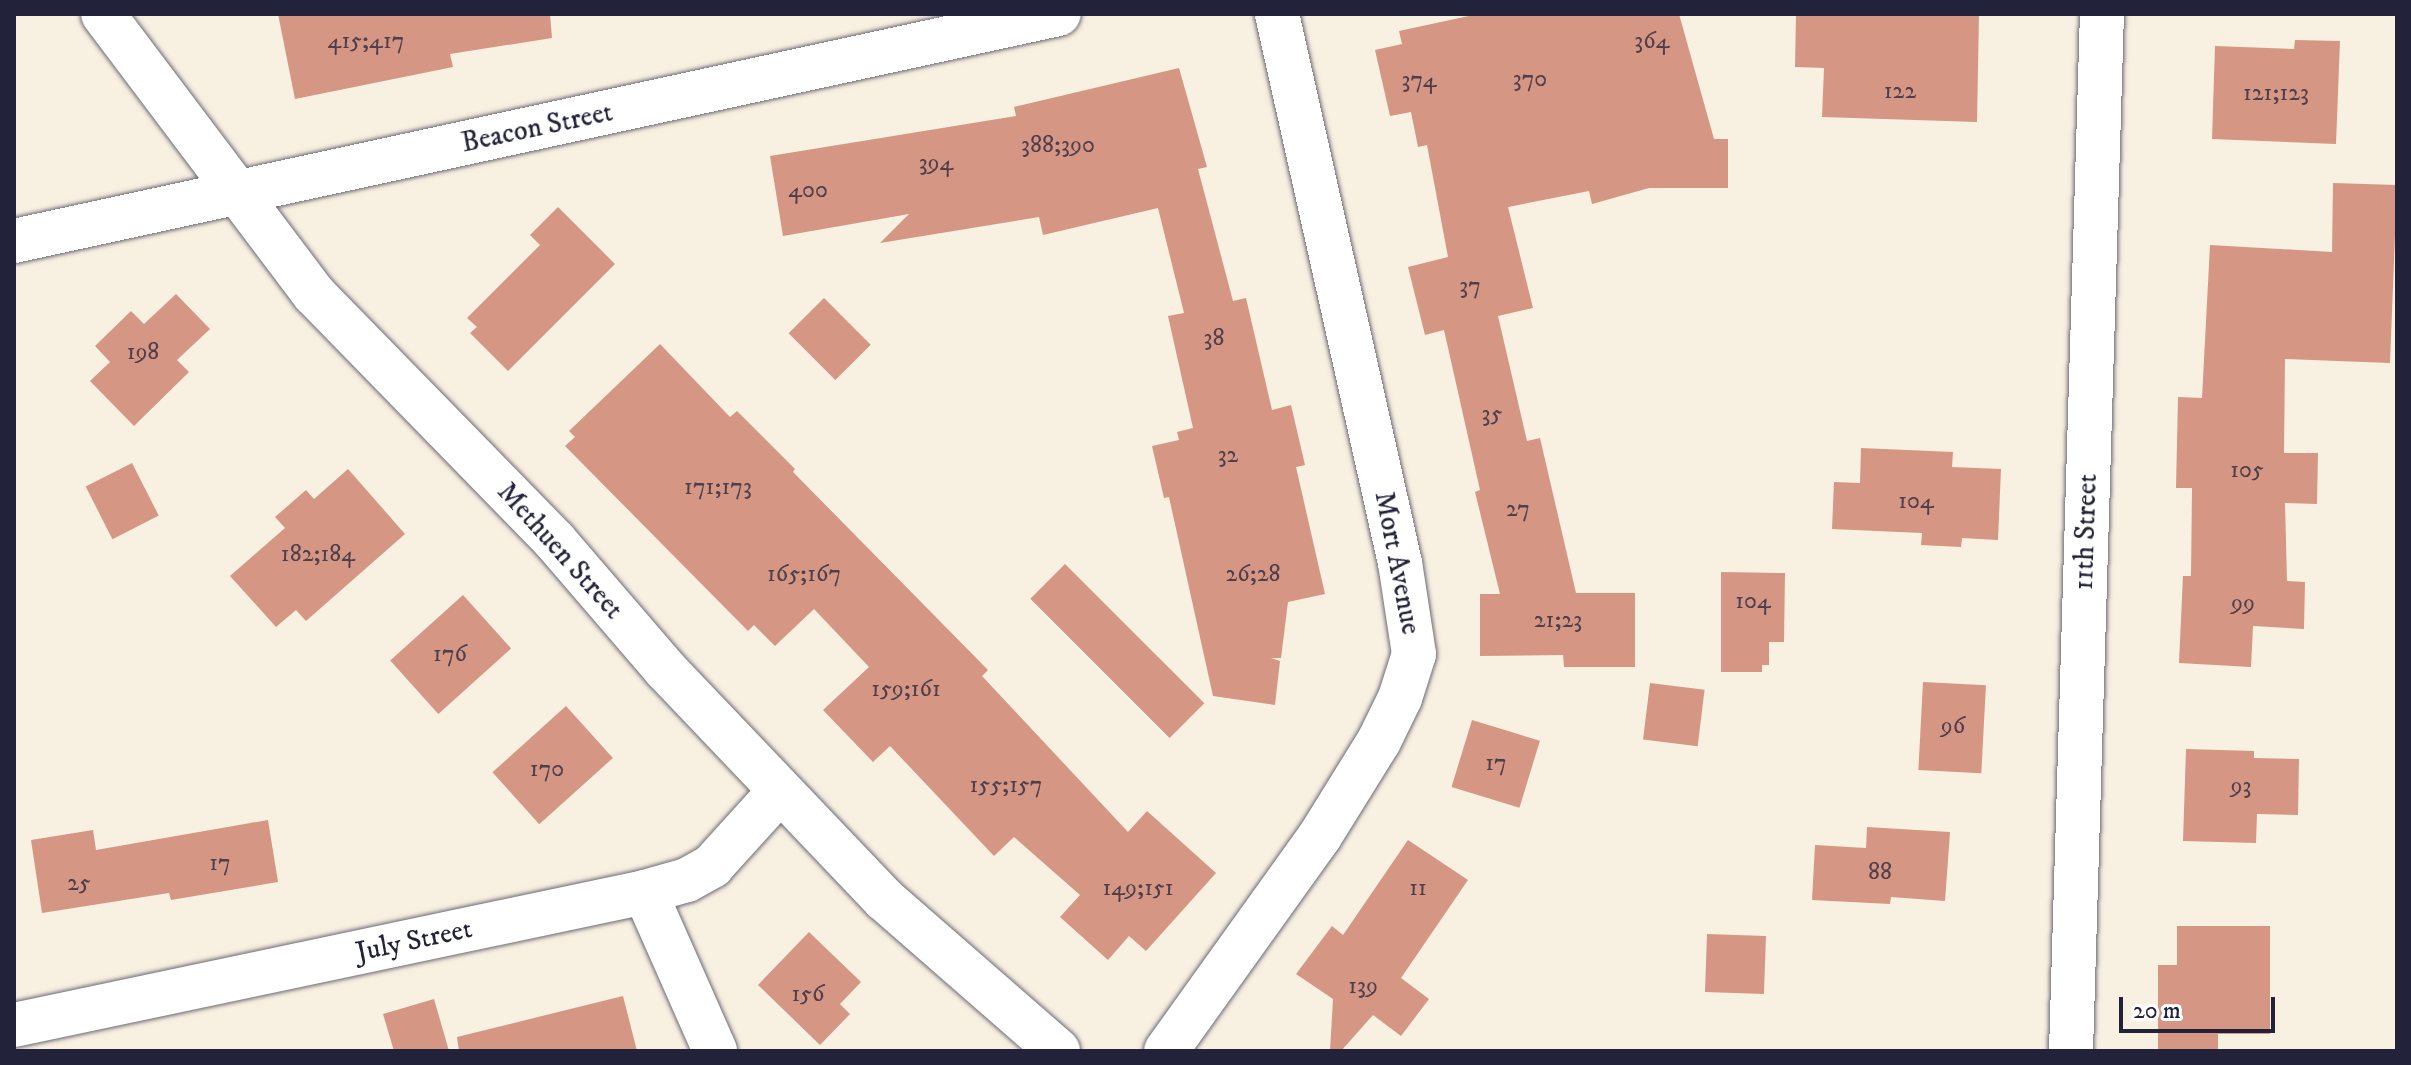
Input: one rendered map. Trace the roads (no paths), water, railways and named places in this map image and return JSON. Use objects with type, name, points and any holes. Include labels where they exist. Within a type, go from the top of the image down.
[{"type":"street","name":"Methuen Street","points":[[103,14],[314,294],[555,541],[665,669],[884,899],[1058,1051]]},
{"type":"street","name":"Beacon Street","points":[[14,241],[1059,14]]},
{"type":"street","name":"Mort Avenue","points":[[1166,1051],[1327,824],[1379,741],[1400,698],[1414,654],[1400,563],[1277,14]]},
{"type":"street","name":"11th Street","points":[[2071,1051],[2102,14]]},
{"type":"street","name":"July Street","points":[[14,1025],[645,892],[687,880],[712,866],[779,792]]},
{"type":"street","points":[[645,892],[715,1051]]}]
